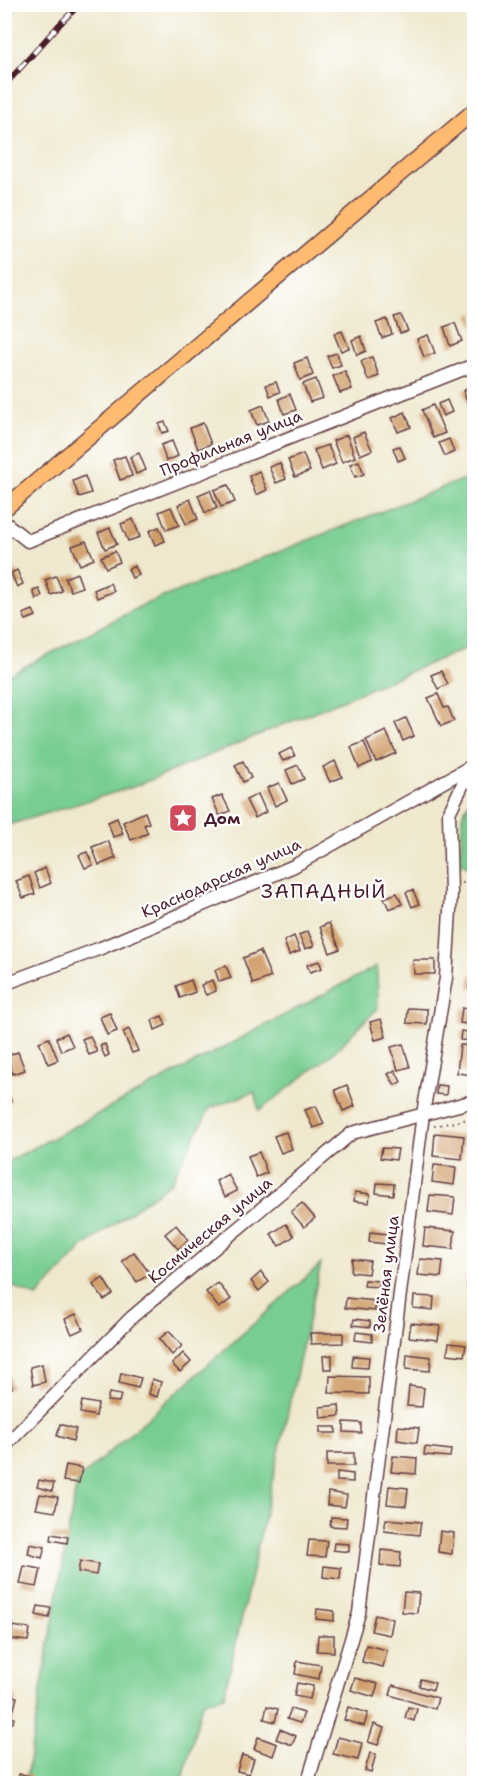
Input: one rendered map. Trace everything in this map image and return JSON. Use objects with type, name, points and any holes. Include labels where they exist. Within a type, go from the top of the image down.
[{"type":"main road","points":[[4,509],[474,111]]},
{"type":"street","name":"Профильная улица","points":[[4,522],[28,542],[474,364]]},
{"type":"street","name":"Краснодарская улица","points":[[4,984],[100,948],[294,866],[473,766]]},
{"type":"street","name":"Зелёная улица","points":[[307,1784],[359,1613],[423,1114],[446,978],[451,893],[449,813],[473,766]]},
{"type":"street","name":"Космическая улица","points":[[5,1448],[132,1317],[352,1133],[474,1101]]},
{"type":"path","points":[[421,1129],[474,1118]]},
{"type":"green space","points":[[474,475],[474,645],[136,786],[5,826],[5,677],[143,605]]},
{"type":"green space","points":[[474,790],[474,870],[461,864],[462,816]]},
{"type":"green space","points":[[377,966],[378,1008],[331,1055],[259,1111],[254,1092],[210,1108],[170,1183],[83,1247],[37,1297],[5,1283],[5,1163]]},
{"type":"green space","points":[[321,1264],[224,1696],[202,1703],[182,1783],[25,1784],[77,1481]]},
{"type":"building","points":[[474,313],[474,328],[469,315]]},
{"type":"building","points":[[401,315],[408,331],[400,333],[394,317]]},
{"type":"building","points":[[387,319],[392,334],[382,338],[376,323]]},
{"type":"building","points":[[455,323],[462,341],[450,346],[444,327]]},
{"type":"building","points":[[342,331],[349,348],[341,351],[334,334]]},
{"type":"building","points":[[428,335],[435,353],[424,357],[417,339]]},
{"type":"building","points":[[361,336],[366,351],[357,355],[352,340]]},
{"type":"building","points":[[337,353],[341,365],[332,368],[327,356]]},
{"type":"building","points":[[372,357],[379,376],[368,380],[361,361]]},
{"type":"building","points":[[307,358],[313,375],[300,380],[294,363]]},
{"type":"building","points":[[345,371],[352,389],[340,393],[333,376]]},
{"type":"building","points":[[316,379],[323,398],[310,402],[303,384]]},
{"type":"building","points":[[276,382],[280,392],[270,396],[266,385]]},
{"type":"building","points":[[474,386],[474,410],[471,411],[463,391]]},
{"type":"building","points":[[290,394],[296,410],[284,414],[279,399]]},
{"type":"building","points":[[447,400],[452,412],[443,416],[438,404]]},
{"type":"building","points":[[263,405],[269,421],[257,425],[251,410]]},
{"type":"building","points":[[433,405],[445,433],[433,438],[422,410]]},
{"type":"building","points":[[405,412],[411,427],[398,432],[392,418]]},
{"type":"building","points":[[165,422],[169,431],[162,433],[159,424]]},
{"type":"building","points":[[203,423],[211,444],[198,449],[190,428]]},
{"type":"building","points":[[364,432],[372,450],[360,455],[353,437]]},
{"type":"building","points":[[347,435],[355,457],[342,462],[333,441]]},
{"type":"building","points":[[449,439],[454,452],[445,456],[439,443]]},
{"type":"building","points":[[172,441],[178,456],[166,461],[161,445]]},
{"type":"building","points":[[328,445],[336,464],[322,470],[314,450]]},
{"type":"building","points":[[400,446],[405,458],[398,461],[393,448]]},
{"type":"building","points":[[139,453],[146,470],[136,474],[130,457]]},
{"type":"building","points":[[303,454],[310,471],[295,477],[288,460]]},
{"type":"building","points":[[125,456],[132,476],[120,480],[113,460]]},
{"type":"building","points":[[359,461],[364,474],[355,477],[350,464]]},
{"type":"building","points":[[280,463],[286,479],[276,483],[269,467]]},
{"type":"building","points":[[259,471],[267,490],[256,495],[249,476]]},
{"type":"building","points":[[85,476],[91,493],[79,497],[73,481]]},
{"type":"building","points":[[228,485],[235,502],[221,507],[214,490]]},
{"type":"building","points":[[210,490],[217,508],[205,513],[198,495]]},
{"type":"building","points":[[190,499],[198,519],[186,524],[178,505]]},
{"type":"building","points":[[171,507],[179,525],[166,530],[159,512]]},
{"type":"building","points":[[133,519],[140,537],[128,541],[121,524]]},
{"type":"building","points":[[159,527],[165,541],[155,545],[149,531]]},
{"type":"building","points":[[110,528],[117,544],[105,549],[98,533]]},
{"type":"building","points":[[86,541],[94,559],[80,565],[72,546]]},
{"type":"building","points":[[115,551],[120,562],[106,568],[101,557]]},
{"type":"building","points":[[135,566],[139,575],[132,578],[128,569]]},
{"type":"building","points":[[17,570],[23,584],[17,587],[11,573]]},
{"type":"building","points":[[77,573],[82,587],[71,591],[65,578]]},
{"type":"building","points":[[56,576],[62,591],[51,595],[45,580]]},
{"type":"building","points":[[110,583],[114,591],[97,598],[94,590]]},
{"type":"building","points":[[39,589],[42,596],[36,599],[33,591]]},
{"type":"building","points":[[33,610],[36,616],[26,620],[23,614]]},
{"type":"building","points":[[441,671],[448,684],[438,689],[431,675]]},
{"type":"building","points":[[438,694],[444,708],[448,707],[454,721],[441,726],[428,698]]},
{"type":"building","points":[[406,718],[414,736],[403,741],[395,723]]},
{"type":"building","points":[[386,731],[396,753],[376,762],[366,740]]},
{"type":"building","points":[[364,742],[372,762],[359,768],[351,747]]},
{"type":"building","points":[[291,748],[295,756],[283,761],[279,754]]},
{"type":"building","points":[[243,761],[251,778],[243,782],[235,765]]},
{"type":"building","points":[[335,761],[342,777],[330,782],[323,767]]},
{"type":"building","points":[[298,765],[304,779],[292,784],[286,770]]},
{"type":"building","points":[[279,783],[287,800],[275,806],[267,788]]},
{"type":"building","points":[[258,794],[266,812],[255,818],[246,800]]},
{"type":"building","points":[[222,795],[230,811],[220,816],[212,799]]},
{"type":"building","points":[[145,812],[149,823],[144,825],[148,833],[131,840],[123,822]]},
{"type":"building","points":[[117,818],[123,834],[113,837],[108,822]]},
{"type":"building","points":[[108,841],[116,858],[99,865],[92,847]]},
{"type":"building","points":[[87,852],[93,865],[85,868],[79,855]]},
{"type":"building","points":[[45,868],[51,883],[40,888],[34,873]]},
{"type":"building","points":[[29,876],[35,894],[23,898],[16,881]]},
{"type":"building","points":[[413,890],[419,904],[412,907],[406,892]]},
{"type":"building","points":[[397,893],[402,904],[389,909],[384,898]]},
{"type":"building","points":[[329,923],[340,949],[330,953],[320,927]]},
{"type":"building","points":[[308,931],[314,946],[305,949],[299,935]]},
{"type":"building","points":[[294,936],[300,951],[289,955],[284,941]]},
{"type":"building","points":[[260,951],[271,977],[253,984],[243,958]]},
{"type":"building","points":[[413,960],[435,960],[435,974],[414,974]]},
{"type":"building","points":[[319,961],[322,968],[310,972],[307,965]]},
{"type":"building","points":[[226,966],[231,978],[219,982],[215,970]]},
{"type":"building","points":[[471,974],[474,974],[474,989],[469,988]]},
{"type":"building","points":[[191,980],[195,992],[180,998],[176,986]]},
{"type":"building","points":[[212,980],[216,991],[206,995],[201,985]]},
{"type":"building","points":[[408,1008],[427,1009],[427,1024],[407,1023]]},
{"type":"building","points":[[462,1008],[474,1010],[474,1025],[460,1023]]},
{"type":"building","points":[[110,1013],[117,1031],[107,1035],[100,1017]]},
{"type":"building","points":[[162,1016],[166,1025],[155,1030],[152,1020]]},
{"type":"building","points":[[381,1019],[386,1037],[375,1040],[370,1022]]},
{"type":"building","points":[[129,1029],[138,1051],[132,1053],[123,1032]]},
{"type":"building","points":[[461,1031],[474,1033],[474,1041],[460,1040]]},
{"type":"building","points":[[67,1033],[73,1046],[61,1051],[56,1038]]},
{"type":"building","points":[[90,1036],[97,1052],[89,1055],[82,1039]]},
{"type":"building","points":[[49,1038],[58,1060],[48,1064],[39,1042]]},
{"type":"building","points":[[105,1044],[109,1055],[105,1057],[100,1046]]},
{"type":"building","points":[[403,1044],[410,1067],[398,1070],[391,1047]]},
{"type":"building","points":[[460,1045],[474,1046],[474,1075],[457,1073]]},
{"type":"building","points":[[18,1052],[25,1070],[13,1074],[6,1056]]},
{"type":"building","points":[[395,1070],[401,1082],[395,1085],[388,1074]]},
{"type":"building","points":[[347,1085],[355,1106],[343,1111],[335,1090]]},
{"type":"building","points":[[437,1085],[447,1086],[446,1095],[436,1094]]},
{"type":"building","points":[[7,1092],[11,1101],[4,1104],[4,1093]]},
{"type":"building","points":[[316,1106],[324,1124],[313,1128],[305,1110]]},
{"type":"building","points":[[286,1132],[292,1149],[281,1153],[274,1136]]},
{"type":"building","points":[[435,1133],[464,1136],[462,1159],[433,1156]]},
{"type":"building","points":[[382,1148],[398,1149],[396,1160],[380,1158]]},
{"type":"building","points":[[259,1152],[267,1173],[256,1177],[248,1156]]},
{"type":"building","points":[[434,1165],[456,1167],[454,1185],[432,1182]]},
{"type":"building","points":[[228,1174],[237,1191],[225,1197],[216,1181]]},
{"type":"building","points":[[377,1183],[394,1184],[393,1195],[376,1193]]},
{"type":"building","points":[[355,1192],[370,1194],[369,1203],[354,1201]]},
{"type":"building","points":[[430,1195],[455,1197],[453,1215],[428,1212]]},
{"type":"building","points":[[302,1203],[315,1218],[304,1227],[291,1212]]},
{"type":"building","points":[[286,1224],[294,1236],[279,1246],[271,1234]]},
{"type":"building","points":[[176,1225],[188,1240],[178,1249],[165,1234]]},
{"type":"building","points":[[425,1228],[455,1231],[453,1249],[423,1246]]},
{"type":"building","points":[[370,1232],[388,1234],[387,1244],[369,1242]]},
{"type":"building","points":[[134,1252],[150,1274],[137,1282],[122,1261]]},
{"type":"building","points":[[352,1259],[370,1261],[368,1274],[351,1272]]},
{"type":"building","points":[[420,1259],[443,1261],[441,1277],[418,1275]]},
{"type":"building","points":[[261,1272],[269,1282],[259,1291],[251,1281]]},
{"type":"building","points":[[103,1278],[113,1294],[104,1300],[93,1285]]},
{"type":"building","points":[[468,1278],[474,1278],[474,1288],[467,1288]]},
{"type":"building","points":[[365,1280],[380,1281],[379,1287],[364,1286]]},
{"type":"building","points":[[218,1283],[231,1299],[219,1308],[206,1292]]},
{"type":"building","points":[[414,1296],[434,1297],[433,1310],[413,1308]]},
{"type":"building","points":[[346,1298],[376,1301],[375,1311],[345,1308]]},
{"type":"building","points":[[76,1314],[83,1329],[72,1334],[65,1319]]},
{"type":"building","points":[[354,1319],[370,1321],[370,1327],[353,1325]]},
{"type":"building","points":[[411,1323],[440,1326],[438,1340],[409,1337]]},
{"type":"building","points":[[169,1331],[182,1346],[172,1355],[159,1339]]},
{"type":"building","points":[[356,1332],[372,1334],[372,1342],[355,1340]]},
{"type":"building","points":[[310,1333],[343,1333],[343,1343],[311,1344]]},
{"type":"building","points":[[449,1343],[466,1345],[464,1356],[447,1354]]},
{"type":"building","points":[[183,1353],[191,1362],[180,1372],[172,1364]]},
{"type":"building","points":[[407,1354],[431,1357],[430,1371],[406,1369]]},
{"type":"building","points":[[332,1355],[332,1369],[324,1369],[323,1356]]},
{"type":"building","points":[[353,1356],[369,1357],[368,1368],[352,1367]]},
{"type":"building","points":[[42,1364],[45,1382],[33,1385],[30,1367]]},
{"type":"building","points":[[8,1371],[12,1388],[4,1390],[4,1372]]},
{"type":"building","points":[[121,1373],[141,1378],[138,1388],[119,1383]]},
{"type":"building","points":[[330,1376],[369,1377],[369,1394],[329,1393]]},
{"type":"building","points":[[152,1379],[161,1382],[157,1397],[148,1394]]},
{"type":"building","points":[[409,1386],[424,1388],[422,1407],[407,1406]]},
{"type":"building","points":[[109,1393],[121,1395],[119,1402],[107,1401]]},
{"type":"building","points":[[82,1401],[98,1404],[96,1416],[80,1413]]},
{"type":"building","points":[[339,1405],[340,1416],[321,1418],[320,1407]]},
{"type":"building","points":[[344,1422],[361,1423],[361,1433],[344,1432]]},
{"type":"building","points":[[60,1424],[76,1429],[73,1441],[57,1436]]},
{"type":"building","points":[[398,1426],[419,1428],[417,1443],[397,1440]]},
{"type":"building","points":[[320,1427],[336,1427],[336,1433],[320,1433]]},
{"type":"building","points":[[425,1447],[451,1450],[450,1457],[424,1455]]},
{"type":"building","points":[[327,1453],[354,1453],[354,1466],[327,1466]]},
{"type":"building","points":[[393,1456],[417,1458],[416,1474],[391,1472]]},
{"type":"building","points":[[66,1465],[82,1468],[79,1483],[63,1481]]},
{"type":"building","points":[[337,1472],[353,1474],[353,1482],[337,1481]]},
{"type":"building","points":[[39,1480],[54,1483],[52,1491],[37,1487]]},
{"type":"building","points":[[389,1486],[408,1488],[406,1506],[387,1504]]},
{"type":"building","points":[[328,1492],[347,1495],[345,1507],[327,1505]]},
{"type":"building","points":[[40,1494],[58,1497],[55,1512],[36,1509]]},
{"type":"building","points":[[331,1517],[347,1518],[346,1527],[330,1526]]},
{"type":"building","points":[[386,1519],[421,1522],[419,1535],[384,1531]]},
{"type":"building","points":[[440,1531],[454,1533],[452,1554],[438,1552]]},
{"type":"building","points":[[52,1534],[68,1537],[67,1543],[51,1540]]},
{"type":"building","points":[[309,1540],[327,1541],[325,1557],[307,1556]]},
{"type":"building","points":[[334,1543],[349,1544],[349,1552],[333,1550]]},
{"type":"building","points":[[30,1544],[45,1547],[42,1558],[28,1554]]},
{"type":"building","points":[[381,1550],[401,1552],[400,1567],[380,1565]]},
{"type":"building","points":[[80,1561],[98,1564],[96,1575],[78,1572]]},
{"type":"building","points":[[24,1566],[41,1569],[37,1587],[20,1584]]},
{"type":"building","points":[[324,1566],[341,1568],[340,1579],[323,1577]]},
{"type":"building","points":[[404,1592],[419,1593],[417,1613],[402,1612]]},
{"type":"building","points":[[38,1606],[51,1608],[49,1618],[36,1615]]},
{"type":"building","points":[[317,1609],[334,1611],[334,1621],[316,1619]]},
{"type":"building","points":[[375,1615],[393,1619],[390,1635],[371,1631]]},
{"type":"building","points":[[13,1626],[30,1629],[28,1641],[10,1639]]},
{"type":"building","points":[[318,1635],[334,1635],[334,1652],[317,1651]]},
{"type":"building","points":[[366,1645],[387,1650],[383,1667],[362,1662]]},
{"type":"building","points":[[297,1661],[321,1665],[319,1679],[295,1674]]},
{"type":"building","points":[[355,1678],[378,1684],[374,1697],[351,1690]]},
{"type":"building","points":[[421,1679],[435,1683],[433,1690],[419,1686]]},
{"type":"building","points":[[297,1683],[313,1686],[310,1699],[294,1696]]},
{"type":"building","points":[[393,1685],[438,1698],[435,1709],[390,1695]]},
{"type":"building","points":[[4,1694],[17,1697],[14,1709],[4,1707]]},
{"type":"building","points":[[267,1706],[278,1709],[275,1722],[264,1719]]},
{"type":"building","points":[[348,1707],[368,1713],[364,1726],[344,1720]]},
{"type":"building","points":[[408,1707],[417,1709],[414,1721],[405,1718]]},
{"type":"building","points":[[291,1709],[304,1713],[300,1723],[287,1719]]},
{"type":"building","points":[[4,1717],[14,1718],[13,1723],[4,1722]]},
{"type":"building","points":[[374,1724],[384,1728],[378,1745],[368,1742]]},
{"type":"building","points":[[280,1729],[296,1736],[292,1745],[276,1739]]},
{"type":"building","points":[[258,1737],[277,1744],[273,1756],[254,1749]]},
{"type":"building","points":[[338,1737],[362,1743],[358,1760],[333,1754]]},
{"type":"building","points":[[370,1753],[376,1754],[371,1772],[365,1770]]},
{"type":"building","points":[[242,1755],[254,1759],[249,1774],[237,1771]]},
{"type":"building","points":[[19,1774],[32,1776],[30,1784],[18,1783]]},
{"type":"railway","points":[[4,86],[80,4]]},
{"type":"place","name":"Дом","points":[[183,818]]},
{"type":"district","name":"ЗАПАДНЫЙ","points":[[324,891]]}]
